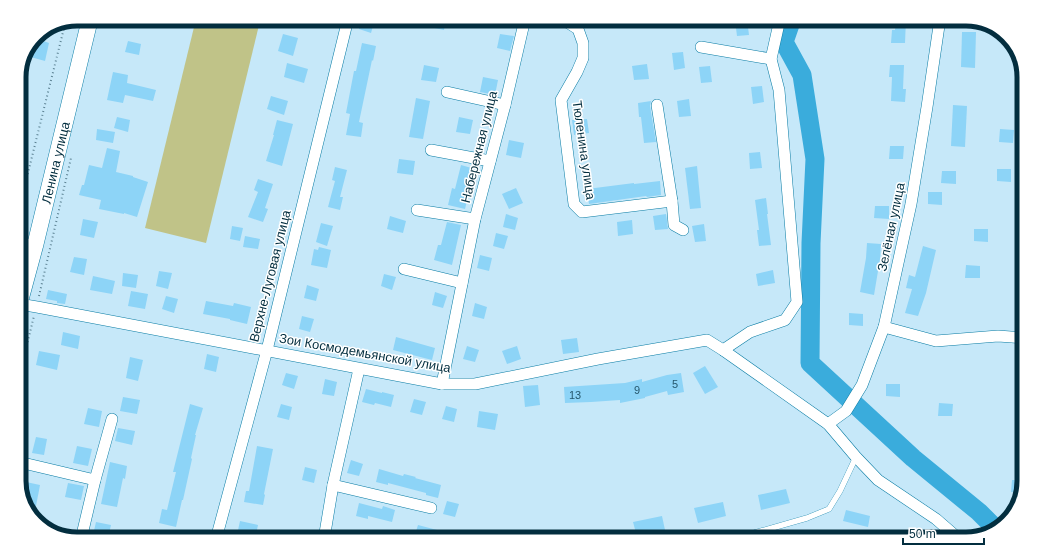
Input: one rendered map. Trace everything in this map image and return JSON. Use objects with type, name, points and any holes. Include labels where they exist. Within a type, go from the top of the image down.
[{"type":"main road","name":"Ленина улица","points":[[26,279],[88,26]]},
{"type":"street","name":"Верхне-Луговая улица","points":[[218,532],[266,350],[346,26]]},
{"type":"street","name":"Набережная улица","points":[[442,384],[475,219],[505,105],[523,26]]},
{"type":"street","name":"Тюленина улица","points":[[573,26],[578,29],[583,43],[584,58],[560,100],[574,204],[582,212],[672,201]]},
{"type":"street","points":[[723,350],[750,332],[785,320],[797,302],[779,90],[770,59],[778,26]]},
{"type":"street","name":"Зелёная улица","points":[[828,424],[846,410],[862,385],[884,327],[910,204],[939,26]]},
{"type":"street","points":[[701,47],[770,59]]},
{"type":"street","points":[[447,92],[505,105]]},
{"type":"street","points":[[658,105],[674,225],[683,230]]},
{"type":"street","points":[[431,150],[490,161]]},
{"type":"street","points":[[417,210],[475,219]]},
{"type":"street","points":[[26,244],[35,246]]},
{"type":"street","points":[[404,269],[462,283]]},
{"type":"street","name":"Зои Космодемьянской улица","points":[[26,306],[442,384],[475,384],[598,359],[707,340],[828,424],[878,480],[936,519],[951,532]]},
{"type":"street","points":[[884,327],[936,341],[998,336],[1017,337]]},
{"type":"street","points":[[325,532],[333,485],[359,369]]},
{"type":"street","points":[[83,532],[112,419]]},
{"type":"street","points":[[26,464],[95,480]]},
{"type":"street","points":[[333,485],[432,508]]},
{"type":"lane","points":[[758,532],[807,518],[829,508],[840,491],[856,457]]},
{"type":"path","points":[[26,181],[64,28]]},
{"type":"path","points":[[26,350],[73,151]]},
{"type":"green space","points":[[194,26],[259,26],[206,243],[145,228]]},
{"type":"building","points":[[360,26],[373,26],[371,33],[359,29]]},
{"type":"building","points":[[430,26],[445,26],[444,30]]},
{"type":"building","points":[[736,26],[748,26],[749,35],[737,36]]},
{"type":"building","points":[[895,26],[906,26],[905,43],[891,43],[892,30],[895,30]]},
{"type":"building","points":[[962,32],[976,32],[975,68],[961,67]]},
{"type":"building","points":[[283,34],[298,38],[293,56],[278,51]]},
{"type":"building","points":[[500,34],[514,36],[510,51],[497,48]]},
{"type":"building","points":[[42,40],[49,43],[45,61],[30,57]]},
{"type":"building","points":[[128,41],[141,44],[139,55],[125,52]]},
{"type":"building","points":[[362,43],[376,46],[359,122],[363,123],[361,137],[346,135],[350,114],[346,113],[354,71],[356,71]]},
{"type":"building","points":[[683,52],[685,68],[674,70],[672,53]]},
{"type":"building","points":[[287,63],[308,69],[304,83],[284,77]]},
{"type":"building","points":[[647,64],[649,79],[634,80],[632,66]]},
{"type":"building","points":[[424,65],[439,68],[436,82],[421,80]]},
{"type":"building","points":[[890,65],[904,65],[903,89],[906,89],[905,102],[891,101],[892,77],[889,77]]},
{"type":"building","points":[[710,66],[712,82],[701,83],[699,67]]},
{"type":"building","points":[[113,72],[128,75],[127,83],[156,90],[153,101],[125,95],[123,103],[107,100]]},
{"type":"building","points":[[483,77],[498,80],[495,95],[480,92]]},
{"type":"building","points":[[762,86],[764,102],[753,104],[751,87]]},
{"type":"building","points":[[271,96],[288,101],[284,115],[267,109]]},
{"type":"building","points":[[416,98],[430,101],[423,139],[409,137]]},
{"type":"building","points":[[689,99],[691,116],[679,117],[677,101]]},
{"type":"building","points":[[651,101],[650,106],[656,142],[644,143],[638,103]]},
{"type":"building","points":[[953,105],[967,106],[965,147],[951,146]]},
{"type":"building","points":[[117,117],[130,120],[128,132],[114,128]]},
{"type":"building","points":[[459,117],[473,120],[470,134],[456,132]]},
{"type":"building","points":[[587,119],[589,133],[574,135],[572,120]]},
{"type":"building","points":[[277,120],[293,124],[282,166],[266,161]]},
{"type":"building","points":[[97,129],[115,132],[113,143],[96,140]]},
{"type":"building","points":[[1000,129],[1014,130],[1013,143],[999,142]]},
{"type":"building","points":[[509,140],[524,143],[521,158],[506,155]]},
{"type":"building","points":[[890,146],[904,146],[903,159],[889,159]]},
{"type":"building","points":[[107,148],[120,151],[116,172],[133,176],[148,182],[137,217],[124,213],[99,209],[101,200],[79,195],[82,185],[84,185],[89,165],[102,168]]},
{"type":"building","points":[[760,152],[762,168],[750,169],[749,153]]},
{"type":"building","points":[[399,159],[415,161],[413,175],[397,173]]},
{"type":"building","points":[[461,165],[475,169],[465,209],[448,205],[452,188],[455,189]]},
{"type":"building","points":[[697,166],[701,208],[690,209],[685,168]]},
{"type":"building","points":[[335,167],[347,170],[340,197],[343,197],[340,210],[328,207],[335,181],[332,180]]},
{"type":"building","points":[[997,169],[1011,169],[1011,182],[997,181]]},
{"type":"building","points":[[942,171],[956,171],[956,184],[941,183]]},
{"type":"building","points":[[258,179],[273,184],[265,208],[268,209],[263,222],[248,217],[258,192],[254,190]]},
{"type":"building","points":[[660,181],[661,195],[589,204],[587,189]]},
{"type":"building","points":[[516,188],[523,203],[509,209],[502,194]]},
{"type":"building","points":[[928,192],[942,192],[942,205],[928,204]]},
{"type":"building","points":[[766,198],[771,245],[759,246],[757,230],[759,230],[755,200]]},
{"type":"building","points":[[875,206],[889,206],[889,219],[874,218]]},
{"type":"building","points":[[506,214],[518,218],[515,230],[503,227]]},
{"type":"building","points":[[666,214],[668,229],[655,230],[653,216]]},
{"type":"building","points":[[390,216],[406,221],[403,233],[387,229]]},
{"type":"building","points":[[83,219],[98,222],[94,238],[80,235]]},
{"type":"building","points":[[632,220],[633,234],[618,236],[617,222]]},
{"type":"building","points":[[447,222],[461,225],[452,265],[434,260],[438,245],[441,245]]},
{"type":"building","points":[[321,223],[333,226],[327,246],[316,242]]},
{"type":"building","points":[[704,224],[706,241],[695,242],[692,226]]},
{"type":"building","points":[[232,226],[243,228],[240,241],[230,239]]},
{"type":"building","points":[[974,229],[988,229],[988,242],[974,241]]},
{"type":"building","points":[[496,233],[508,236],[504,249],[493,246]]},
{"type":"building","points":[[245,236],[260,239],[258,249],[243,247]]},
{"type":"building","points":[[867,243],[881,244],[874,295],[860,292]]},
{"type":"building","points":[[923,246],[936,250],[926,293],[918,316],[905,313],[912,289],[906,288],[909,275],[915,277]]},
{"type":"building","points":[[319,247],[331,250],[327,268],[311,265],[314,249],[318,250]]},
{"type":"building","points":[[480,255],[492,258],[489,271],[477,268]]},
{"type":"building","points":[[74,257],[87,259],[84,275],[70,272]]},
{"type":"building","points":[[966,265],[980,266],[980,278],[965,278]]},
{"type":"building","points":[[773,270],[775,283],[758,286],[756,274]]},
{"type":"building","points":[[159,271],[172,273],[168,289],[156,286]]},
{"type":"building","points":[[123,273],[138,275],[136,288],[122,286]]},
{"type":"building","points":[[384,274],[396,277],[392,290],[381,286]]},
{"type":"building","points":[[93,276],[115,281],[112,294],[90,290]]},
{"type":"building","points":[[307,285],[319,289],[316,301],[304,298]]},
{"type":"building","points":[[48,290],[67,294],[65,304],[46,299]]},
{"type":"building","points":[[131,291],[148,294],[145,309],[128,306]]},
{"type":"building","points":[[435,292],[447,296],[443,308],[432,305]]},
{"type":"building","points":[[166,296],[178,299],[174,313],[162,309]]},
{"type":"building","points":[[206,301],[233,306],[234,303],[251,307],[247,324],[203,314]]},
{"type":"building","points":[[475,303],[487,307],[484,319],[472,316]]},
{"type":"building","points":[[849,313],[863,314],[863,326],[849,325]]},
{"type":"building","points":[[302,316],[314,319],[310,332],[299,329]]},
{"type":"building","points":[[63,332],[80,336],[78,349],[61,345]]},
{"type":"building","points":[[396,337],[435,348],[432,360],[393,350]]},
{"type":"building","points":[[577,338],[579,352],[563,354],[561,340]]},
{"type":"building","points":[[467,346],[479,350],[475,362],[463,359]]},
{"type":"building","points":[[517,346],[521,359],[507,364],[502,351]]},
{"type":"building","points":[[39,351],[60,355],[57,370],[36,365]]},
{"type":"building","points":[[207,354],[219,357],[216,372],[204,369]]},
{"type":"building","points":[[130,357],[143,360],[138,381],[126,378]]},
{"type":"building","points":[[705,366],[718,387],[705,394],[693,373]]},
{"type":"building","points":[[286,373],[298,376],[294,389],[282,385]]},
{"type":"building","points":[[681,373],[684,392],[668,395],[667,391],[645,398],[620,403],[620,400],[565,403],[564,387],[625,383],[642,379],[642,382]]},
{"type":"building","points":[[325,379],[337,382],[334,396],[322,394]]},
{"type":"building","points":[[886,384],[900,384],[900,397],[886,396]]},
{"type":"building","points":[[538,385],[540,405],[525,407],[523,386]]},
{"type":"building","points":[[366,389],[394,395],[391,407],[375,403],[374,405],[362,402]]},
{"type":"building","points":[[123,397],[140,400],[137,414],[120,411]]},
{"type":"building","points":[[414,399],[426,402],[422,415],[410,412]]},
{"type":"building","points":[[939,403],[953,404],[952,416],[938,416]]},
{"type":"building","points":[[190,404],[203,408],[195,435],[192,459],[176,527],[159,523],[162,509],[167,510],[176,472],[173,472]]},
{"type":"building","points":[[281,404],[292,407],[289,420],[277,417]]},
{"type":"building","points":[[446,406],[457,409],[454,422],[442,419]]},
{"type":"building","points":[[88,408],[102,411],[99,427],[84,424]]},
{"type":"building","points":[[479,411],[498,414],[495,430],[477,427]]},
{"type":"building","points":[[118,428],[135,431],[132,445],[115,441]]},
{"type":"building","points":[[36,437],[47,439],[44,455],[32,453]]},
{"type":"building","points":[[77,446],[92,449],[88,466],[73,463]]},
{"type":"building","points":[[257,446],[273,449],[263,505],[244,502],[246,491],[249,491]]},
{"type":"building","points":[[351,460],[363,464],[359,476],[347,473]]},
{"type":"building","points":[[110,462],[127,466],[117,507],[101,504]]},
{"type":"building","points":[[305,467],[317,470],[314,483],[302,480]]},
{"type":"building","points":[[379,469],[403,476],[404,474],[416,477],[415,478],[441,485],[438,498],[426,495],[426,493],[388,483],[388,485],[376,482]]},
{"type":"building","points":[[1012,480],[1017,480],[1016,492],[1011,492]]},
{"type":"building","points":[[26,482],[40,485],[36,506],[31,504]]},
{"type":"building","points":[[68,483],[84,486],[81,500],[65,497]]},
{"type":"building","points":[[786,489],[790,503],[761,510],[758,495]]},
{"type":"building","points":[[447,501],[459,504],[455,517],[443,514]]},
{"type":"building","points":[[723,502],[726,516],[698,523],[694,508]]},
{"type":"building","points":[[359,503],[382,509],[383,506],[395,510],[392,522],[368,516],[368,519],[356,516]]},
{"type":"building","points":[[846,510],[870,516],[868,527],[843,521]]},
{"type":"building","points":[[662,516],[665,530],[657,532],[636,532],[633,522]]},
{"type":"building","points":[[240,521],[258,525],[256,532],[238,532]]},
{"type":"building","points":[[96,522],[111,525],[109,532],[94,532]]},
{"type":"building","points":[[418,525],[445,532],[416,532]]},
{"type":"waterway","points":[[790,26],[784,42],[802,75],[815,159],[811,243],[810,363],[913,458],[979,512],[992,525]]}]
